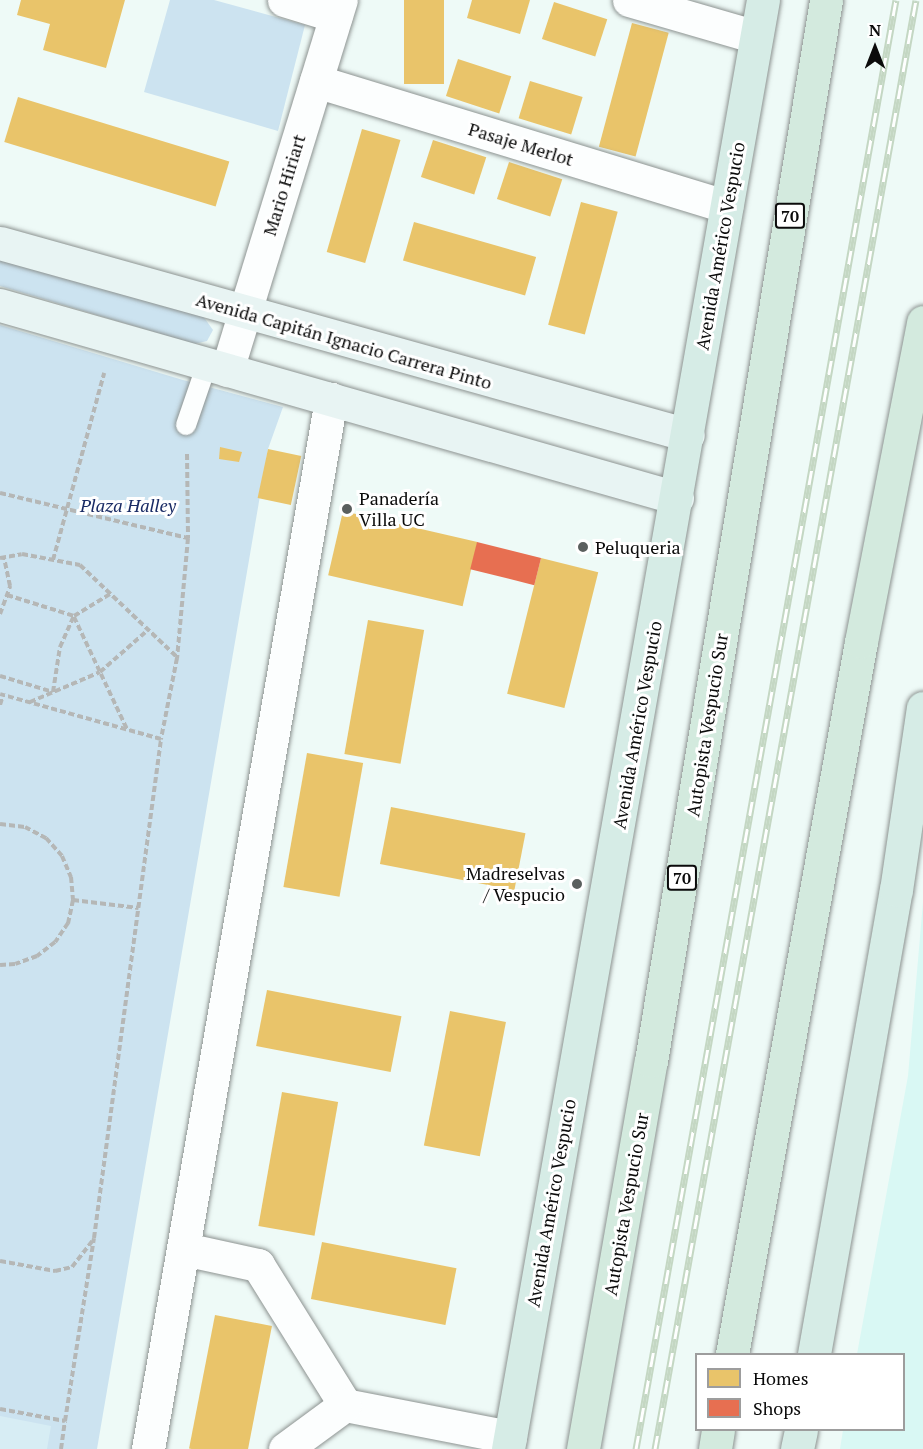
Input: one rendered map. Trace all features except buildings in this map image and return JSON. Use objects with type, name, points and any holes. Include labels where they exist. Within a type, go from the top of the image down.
[{"type":"highway","name":"Autopista Vespucio Sur","points":[[583,1449],[651,1061],[826,0]]},
{"type":"highway","points":[[732,1353],[861,642],[923,322]]},
{"type":"highway","points":[[715,1449],[718,1431]]},
{"type":"main road","name":"Avenida Américo Vespucio","points":[[509,1443],[763,0]]},
{"type":"main road","points":[[814,1353],[896,890],[923,708]]},
{"type":"main road","points":[[797,1449],[801,1431]]},
{"type":"street","points":[[284,0],[338,8]]},
{"type":"street","points":[[629,0],[756,37]]},
{"type":"street","name":"Mario Hiriart","points":[[217,367],[244,313],[338,8]]},
{"type":"street","name":"Pasaje Merlot","points":[[316,81],[726,207]]},
{"type":"street","name":"Avenida Capitán Ignacio Carrera Pinto","points":[[0,243],[244,313],[688,435]]},
{"type":"street","points":[[0,305],[677,498]]},
{"type":"street","points":[[148,1449],[331,399]]},
{"type":"street","points":[[184,1249],[258,1265],[345,1405],[509,1443]]},
{"type":"street","points":[[285,1449],[345,1405]]},
{"type":"lane","points":[[186,425],[217,367]]},
{"type":"path","points":[[53,560],[65,509],[115,338]]},
{"type":"path","points":[[61,1449],[94,1238],[161,739],[177,658],[188,538],[186,425]]},
{"type":"path","points":[[0,493],[188,538]]},
{"type":"path","points":[[0,614],[10,586],[2,557],[22,554],[80,565],[177,658]]},
{"type":"path","points":[[53,692],[60,647],[74,616],[110,593]]},
{"type":"path","points":[[7,595],[74,616],[127,729]]},
{"type":"path","points":[[30,702],[100,672],[148,630]]},
{"type":"path","points":[[0,676],[53,692]]},
{"type":"path","points":[[0,705],[2,694],[161,739]]},
{"type":"path","points":[[0,824],[25,827],[46,838],[62,856],[71,877],[73,900],[68,923],[55,942],[37,956],[15,964],[0,964]]},
{"type":"path","points":[[73,900],[139,908]]},
{"type":"path","points":[[0,1261],[54,1271],[72,1268],[83,1257],[94,1238]]},
{"type":"path","points":[[0,1409],[65,1421]]},
{"type":"shaded area","points":[[923,902],[923,1449],[840,1449],[843,1431],[905,1431],[905,1353],[857,1353],[908,1076]]},
{"type":"shaded area","points":[[0,1416],[51,1426],[47,1449],[0,1449]]},
{"type":"green space","points":[[170,0],[214,0],[305,25],[278,131],[144,92]]},
{"type":"green space","points":[[0,257],[203,316],[213,330],[207,341],[194,344],[0,286]]},
{"type":"green space","name":"Plaza Halley","points":[[0,325],[183,380],[283,407],[268,449],[97,1449],[0,1449]]},
{"type":"railway","points":[[636,1449],[896,0]]},
{"type":"railway","points":[[655,1449],[916,0]]},
{"type":"place","name":"Panadería Villa UC","points":[[347,509]]},
{"type":"place","name":"Peluqueria","points":[[583,547]]},
{"type":"place","name":"Madreselvas / Vespucio","points":[[577,884]]}]
